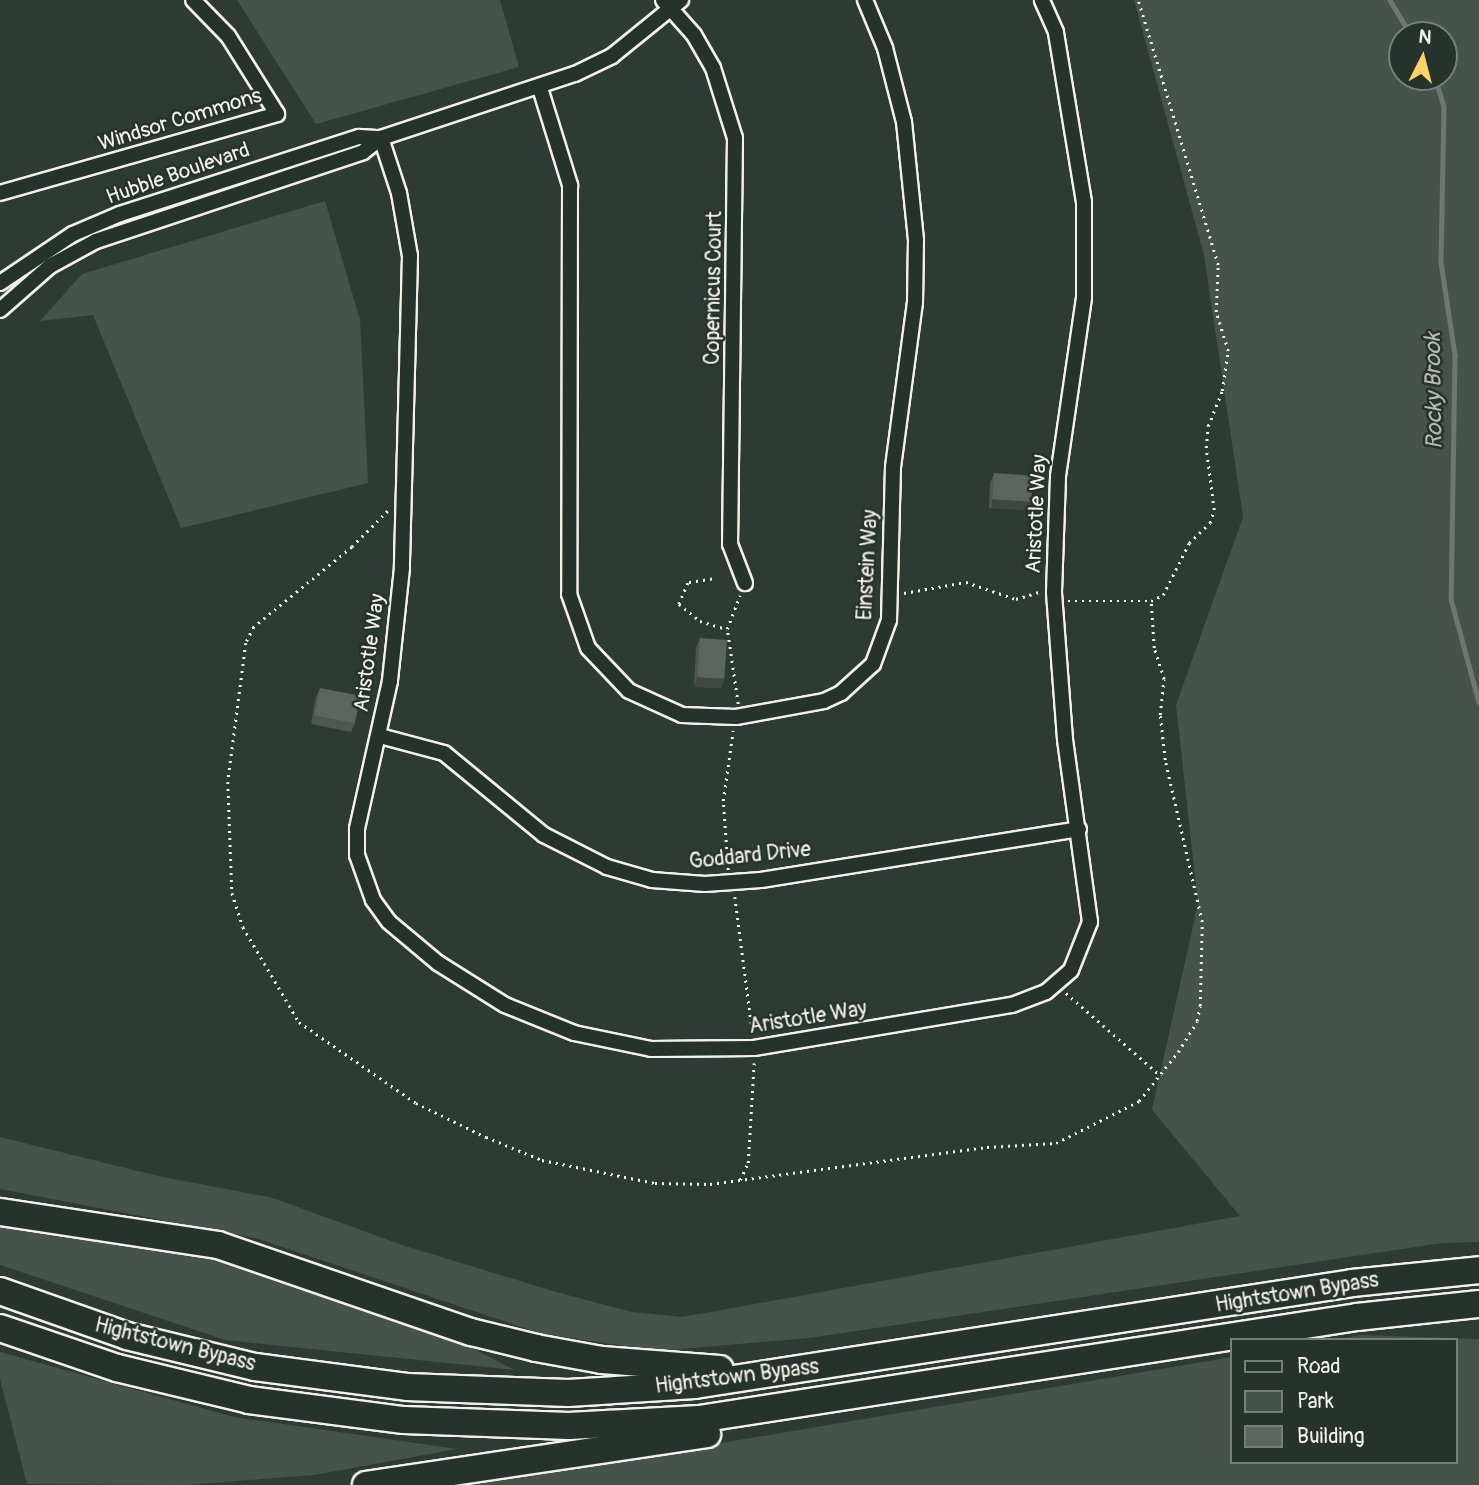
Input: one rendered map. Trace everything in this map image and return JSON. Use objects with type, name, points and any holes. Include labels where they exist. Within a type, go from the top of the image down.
[{"type":"highway","points":[[0,1212],[218,1245],[471,1332],[549,1350],[718,1369],[844,1363]]},
{"type":"highway","name":"Hightstown Bypass","points":[[0,1291],[190,1353],[320,1377],[407,1387],[555,1392],[649,1389],[844,1363],[1352,1283],[1479,1270]]},
{"type":"highway","name":"Hightstown Bypass","points":[[5,1330],[117,1368],[249,1400],[379,1418],[486,1426],[699,1419],[1357,1317],[1479,1304]]},
{"type":"highway","points":[[366,1485],[712,1433],[968,1379]]},
{"type":"street","name":"Windsor Commons","points":[[0,193],[277,114],[228,36],[193,0]]},
{"type":"street","name":"Einstein Way","points":[[540,88],[571,195],[568,533],[569,594],[576,620],[601,666],[629,691],[674,713],[736,717],[806,705],[841,693],[873,664],[883,645],[890,593],[893,467],[911,345],[916,240],[897,88],[865,0]]},
{"type":"street","name":"Aristotle Way","points":[[382,138],[399,193],[410,256],[402,568],[380,736],[357,830],[356,855],[373,900],[389,922],[438,963],[505,1005],[574,1033],[650,1049],[754,1048],[1013,1005],[1034,999],[1071,970],[1084,947],[1090,922],[1063,726],[1054,596],[1058,477],[1087,251],[1076,147],[1056,32],[1042,0]]},
{"type":"street","name":"Hubble Boulevard","points":[[0,303],[50,266],[96,241],[363,152],[382,138],[540,88],[612,56],[672,3]]},
{"type":"street","name":"Copernicus Court","points":[[672,3],[713,68],[735,138],[730,544],[745,583]]},
{"type":"street","name":"Hubble Boulevard","points":[[0,283],[73,234],[120,214],[359,137],[382,138]]},
{"type":"street","name":"Hubble Boulevard","points":[[0,310],[15,293]]},
{"type":"street","name":"Goddard Drive","points":[[380,736],[444,753],[521,818],[575,854],[652,880],[732,883],[1079,829]]},
{"type":"path","points":[[890,593],[966,582],[1016,599],[1054,596],[1151,601],[1163,595],[1189,543],[1210,523],[1214,510],[1206,448],[1228,351],[1216,312],[1218,265],[1138,0]]},
{"type":"path","points":[[388,511],[352,547],[254,627],[246,643],[228,782],[227,835],[232,893],[243,927],[299,1022],[416,1103],[542,1160],[655,1183],[740,1180],[987,1147],[1056,1143],[1139,1101],[1162,1077],[1197,1021],[1202,922],[1165,760],[1160,716],[1164,679],[1154,648],[1151,601]]},
{"type":"path","points":[[712,579],[688,583],[679,604],[700,621],[727,629]]},
{"type":"path","points":[[740,1180],[748,1163],[754,1048],[752,1008],[732,883],[724,855],[723,801],[738,706],[727,629],[745,583]]},
{"type":"path","points":[[1056,983],[1162,1077]]},
{"type":"green space","points":[[237,0],[500,0],[519,67],[316,124]]},
{"type":"green space","points":[[1134,0],[1479,0],[1479,1242],[1442,1243],[809,1338],[658,1351],[539,1333],[255,1238],[0,1189],[0,1137],[158,1176],[273,1198],[402,1245],[556,1292],[632,1312],[683,1317],[1240,1216],[1152,1110],[1198,904],[1176,705],[1243,517],[1204,255]]},
{"type":"green space","points":[[325,201],[360,320],[368,483],[181,528],[93,315],[40,321],[82,274]]},
{"type":"green space","points":[[0,1225],[190,1252],[434,1328],[515,1370],[225,1340],[0,1265]]},
{"type":"green space","points":[[1361,1335],[1450,1338],[1345,1338]]},
{"type":"green space","points":[[1458,1338],[1479,1339],[1479,1485],[472,1485],[1230,1357],[1230,1464],[1458,1464]]},
{"type":"green space","points":[[0,1352],[234,1417],[457,1449],[314,1475],[187,1485],[27,1484],[0,1379]]},
{"type":"building","points":[[994,473],[1033,476],[1031,502],[992,499]]},
{"type":"building","points":[[700,638],[727,640],[724,679],[697,677]]},
{"type":"building","points":[[320,688],[360,696],[355,723],[315,715]]},
{"type":"waterway","name":"Rocky Brook","points":[[1390,0],[1403,21]]},
{"type":"waterway","name":"Rocky Brook","points":[[1439,91],[1444,106],[1441,262],[1455,355],[1451,599],[1479,702]]}]
